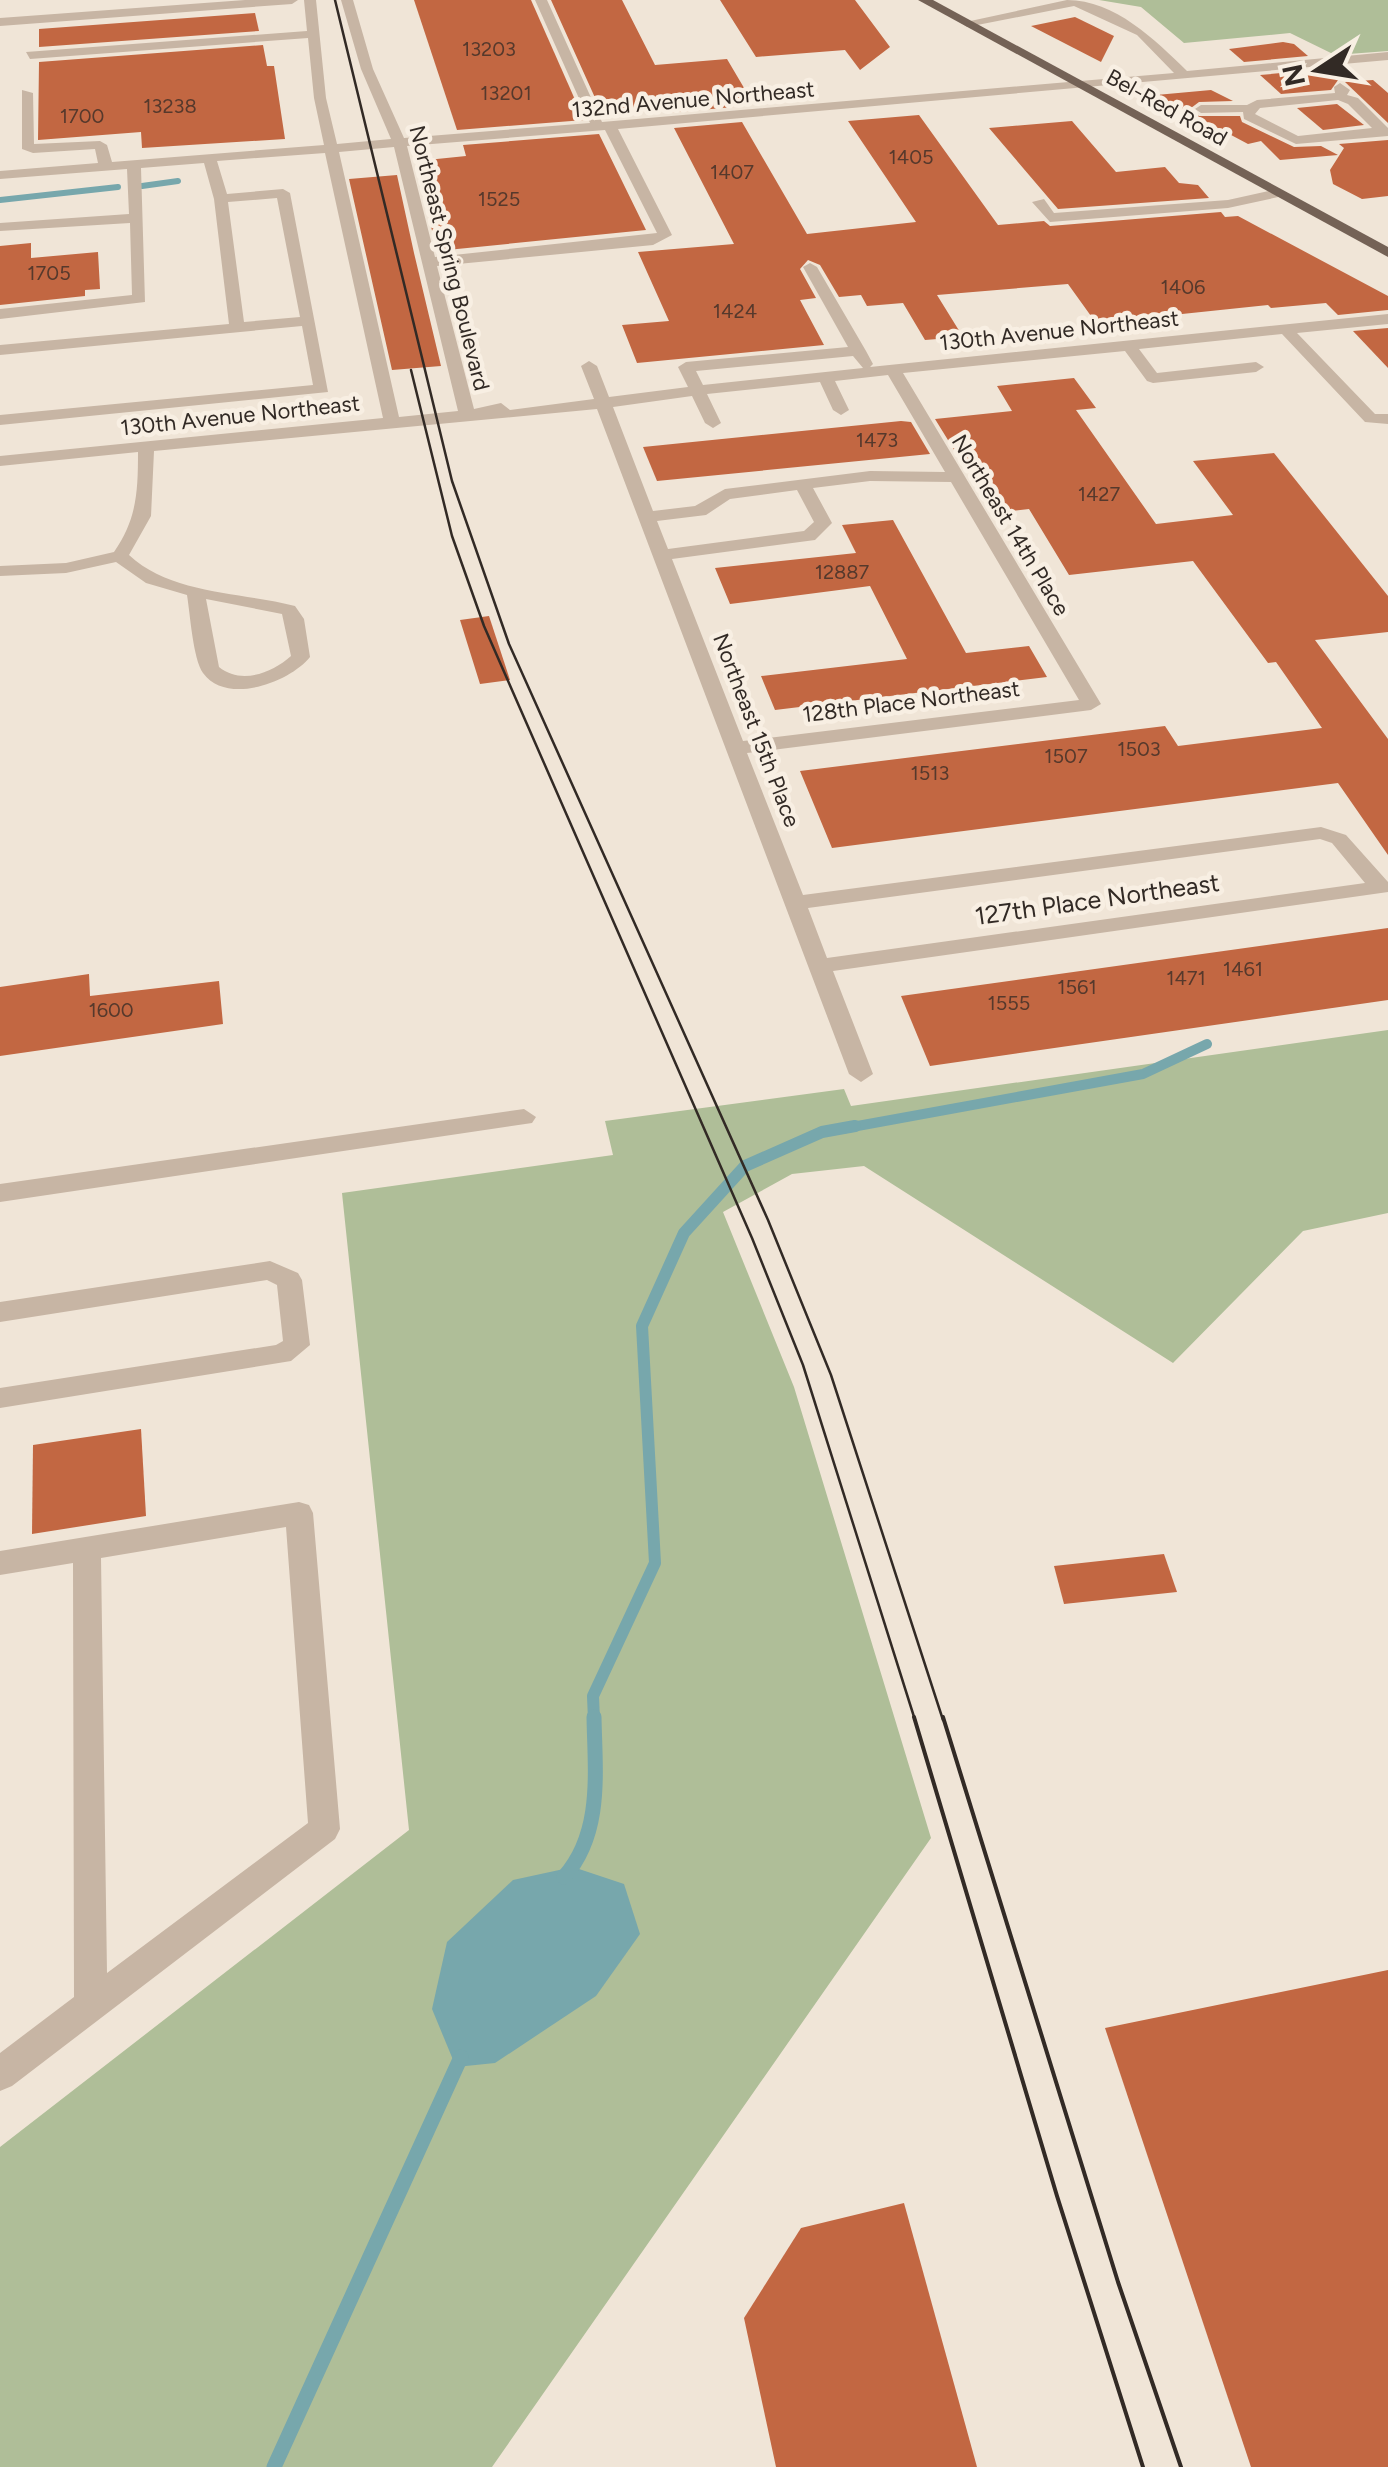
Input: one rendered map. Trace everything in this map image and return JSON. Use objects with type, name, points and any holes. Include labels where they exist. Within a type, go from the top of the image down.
[{"type":"main road","name":"Bel-Red Road","points":[[924,0],[1388,254]]},
{"type":"street","points":[[0,22],[292,0]]},
{"type":"street","points":[[310,0],[318,83],[330,148],[392,422]]},
{"type":"street","name":"Northeast Spring Boulevard","points":[[347,0],[366,69],[399,142],[428,262],[476,414]]},
{"type":"street","points":[[428,262],[653,241],[665,236],[540,0]]},
{"type":"street","points":[[967,24],[1074,2],[1141,32],[1185,76]]},
{"type":"street","points":[[30,55],[316,41]]},
{"type":"street","points":[[144,62],[161,67],[316,41]]},
{"type":"street","name":"132nd Avenue Northeast","points":[[0,175],[134,164],[170,154],[210,158],[1388,56]]},
{"type":"street","points":[[1314,63],[1344,90],[1339,96]]},
{"type":"street","points":[[28,93],[27,146],[33,149],[100,145],[106,166]]},
{"type":"street","points":[[1202,109],[1248,109],[1257,104],[1339,96],[1353,101],[1383,131],[1296,140],[1248,116],[1248,109]]},
{"type":"street","points":[[210,158],[220,199],[237,328]]},
{"type":"street","points":[[0,314],[140,299],[134,164]]},
{"type":"street","points":[[0,420],[322,388],[282,194],[220,199]]},
{"type":"street","points":[[1039,202],[1050,218],[1228,204],[1278,194]]},
{"type":"street","points":[[0,227],[136,218]]},
{"type":"street","points":[[1372,244],[1388,240]]},
{"type":"street","points":[[810,267],[870,372]]},
{"type":"street","points":[[1296,314],[1308,328]]},
{"type":"street","name":"130th Avenue Northeast","points":[[0,460],[476,414],[510,415],[602,400],[1388,319]]},
{"type":"street","points":[[0,350],[308,322]]},
{"type":"street","points":[[1286,330],[1370,418],[1388,419]]},
{"type":"street","points":[[1300,345],[1388,336]]},
{"type":"street","points":[[1129,346],[1153,378],[1256,368]]},
{"type":"street","points":[[713,423],[686,367],[858,351]]},
{"type":"street","name":"Northeast 15th Place","points":[[589,366],[861,1074]]},
{"type":"street","name":"Northeast 14th Place","points":[[893,370],[1091,704]]},
{"type":"street","points":[[825,377],[841,410]]},
{"type":"street","points":[[64,414],[66,454]]},
{"type":"street","points":[[0,572],[66,568],[120,556],[139,530],[147,510],[146,447]]},
{"type":"street","points":[[648,517],[700,511],[725,494],[802,484],[870,476],[957,477]]},
{"type":"street","points":[[663,555],[809,536],[823,524],[802,484]]},
{"type":"street","points":[[120,556],[130,569],[195,590],[289,610],[296,619],[301,657],[292,668],[268,678],[228,682],[217,679],[210,669],[195,590]]},
{"type":"street","name":"128th Place Northeast","points":[[737,748],[1091,704]]},
{"type":"street","name":"127th Place Northeast","points":[[796,903],[1320,833],[1339,839],[1380,887],[822,966]]},
{"type":"street","points":[[0,1193],[524,1117]]},
{"type":"street","points":[[0,1312],[270,1270],[290,1280],[297,1345],[282,1354],[0,1398]]},
{"type":"street","points":[[0,1563],[299,1513],[324,1830],[0,2074]]},
{"type":"street","points":[[87,1549],[91,2005]]},
{"type":"green space","points":[[1099,0],[1388,0],[1388,51],[1335,55],[1290,33],[1184,43],[1141,7]]},
{"type":"green space","points":[[1388,1030],[1388,1213],[1303,1231],[1173,1363],[864,1166],[792,1174],[723,1212],[794,1387],[931,1838],[492,2467],[0,2467],[0,2147],[409,1830],[342,1193],[613,1155],[605,1121],[844,1089],[851,1106]]},
{"type":"water","points":[[573,1867],[624,1884],[640,1934],[596,1996],[495,2063],[456,2067],[432,2009],[447,1942],[513,1880]]},
{"type":"building","points":[[414,0],[531,0],[584,120],[457,130]]},
{"type":"building","points":[[551,0],[622,0],[655,65],[727,59],[750,98],[729,99],[734,107],[666,113],[662,106],[601,111]]},
{"type":"building","points":[[720,0],[855,0],[890,47],[860,70],[845,50],[756,57]]},
{"type":"building","points":[[255,13],[259,31],[39,47],[39,29]]},
{"type":"building","points":[[1075,17],[1114,36],[1101,62],[1031,26]]},
{"type":"building","points":[[1294,44],[1308,56],[1244,62],[1229,49]]},
{"type":"building","points":[[263,45],[267,66],[274,66],[285,139],[142,148],[141,132],[38,140],[39,62]]},
{"type":"building","points":[[1325,69],[1338,80],[1331,90],[1281,94],[1260,75]]},
{"type":"building","points":[[1373,80],[1388,93],[1388,123],[1345,82]]},
{"type":"building","points":[[1211,90],[1233,101],[1199,102],[1191,108],[1199,116],[1240,116],[1242,122],[1294,147],[1321,146],[1338,155],[1280,160],[1261,141],[1248,144],[1156,95]]},
{"type":"building","points":[[1337,104],[1364,125],[1323,130],[1297,108]]},
{"type":"building","points":[[919,115],[998,225],[1044,221],[1050,226],[1221,212],[1225,217],[1238,216],[1388,296],[1388,310],[1338,315],[1326,303],[1271,308],[1268,305],[1096,323],[1068,284],[937,295],[963,337],[925,340],[903,303],[867,306],[861,295],[839,297],[820,265],[808,260],[800,269],[816,298],[800,300],[824,345],[637,363],[622,325],[669,321],[638,252],[734,244],[674,128],[742,122],[807,234],[916,222],[848,121]]},
{"type":"building","points":[[1072,121],[1116,172],[1165,167],[1179,183],[1198,185],[1209,198],[1058,209],[989,128]]},
{"type":"building","points":[[599,134],[646,230],[437,251],[418,173],[431,172],[427,160],[466,156],[463,145]]},
{"type":"building","points":[[1388,140],[1388,196],[1362,199],[1333,184],[1330,170],[1344,148],[1339,144]]},
{"type":"building","points":[[397,175],[441,366],[392,370],[349,179]]},
{"type":"building","points":[[31,243],[31,258],[98,252],[100,289],[85,290],[85,296],[0,305],[0,246]]},
{"type":"building","points":[[1388,328],[1388,368],[1353,331]]},
{"type":"building","points":[[1074,378],[1096,408],[1076,410],[1156,524],[1233,515],[1193,461],[1274,453],[1388,596],[1388,632],[1315,640],[1388,739],[1388,855],[1338,783],[832,848],[800,771],[1165,726],[1178,746],[1322,728],[1276,662],[1268,663],[1193,561],[1069,575],[1029,509],[993,513],[935,419],[1012,411],[997,386]]},
{"type":"building","points":[[911,422],[930,454],[657,481],[643,447]]},
{"type":"building","points":[[893,520],[966,653],[1029,646],[1047,677],[775,710],[761,676],[907,659],[870,586],[730,604],[715,568],[856,553],[842,525]]},
{"type":"building","points":[[489,616],[510,680],[480,684],[460,620]]},
{"type":"building","points":[[1388,928],[1388,1000],[930,1066],[901,996]]},
{"type":"building","points":[[89,974],[90,996],[219,981],[223,1024],[0,1056],[0,987]]},
{"type":"building","points":[[141,1429],[146,1516],[32,1534],[33,1445]]},
{"type":"building","points":[[1164,1554],[1177,1592],[1064,1604],[1054,1566]]},
{"type":"building","points":[[1388,1970],[1388,2467],[1251,2467],[1105,2028]]},
{"type":"building","points":[[904,2203],[977,2467],[776,2467],[744,2318],[801,2228]]},
{"type":"waterway","points":[[142,186],[178,181]]},
{"type":"waterway","points":[[0,200],[118,187]]},
{"type":"waterway","points":[[841,1129],[1143,1074],[1207,1044]]},
{"type":"waterway","points":[[594,1720],[593,1696],[655,1563],[642,1326],[684,1233],[745,1166],[822,1132],[855,1126]]},
{"type":"waterway","points":[[564,1877],[577,1860],[591,1822],[594,1717]]},
{"type":"waterway","points":[[274,2467],[461,2057]]},
{"type":"tram line","points":[[335,0],[452,481],[509,644],[768,1220],[831,1375],[943,1720]]},
{"type":"tram line","points":[[411,370],[452,536],[484,626],[752,1238],[803,1365],[915,1720]]},
{"type":"tram line","points":[[914,1717],[1057,2196],[1143,2467]]},
{"type":"tram line","points":[[943,1717],[1118,2282],[1181,2467]]}]
